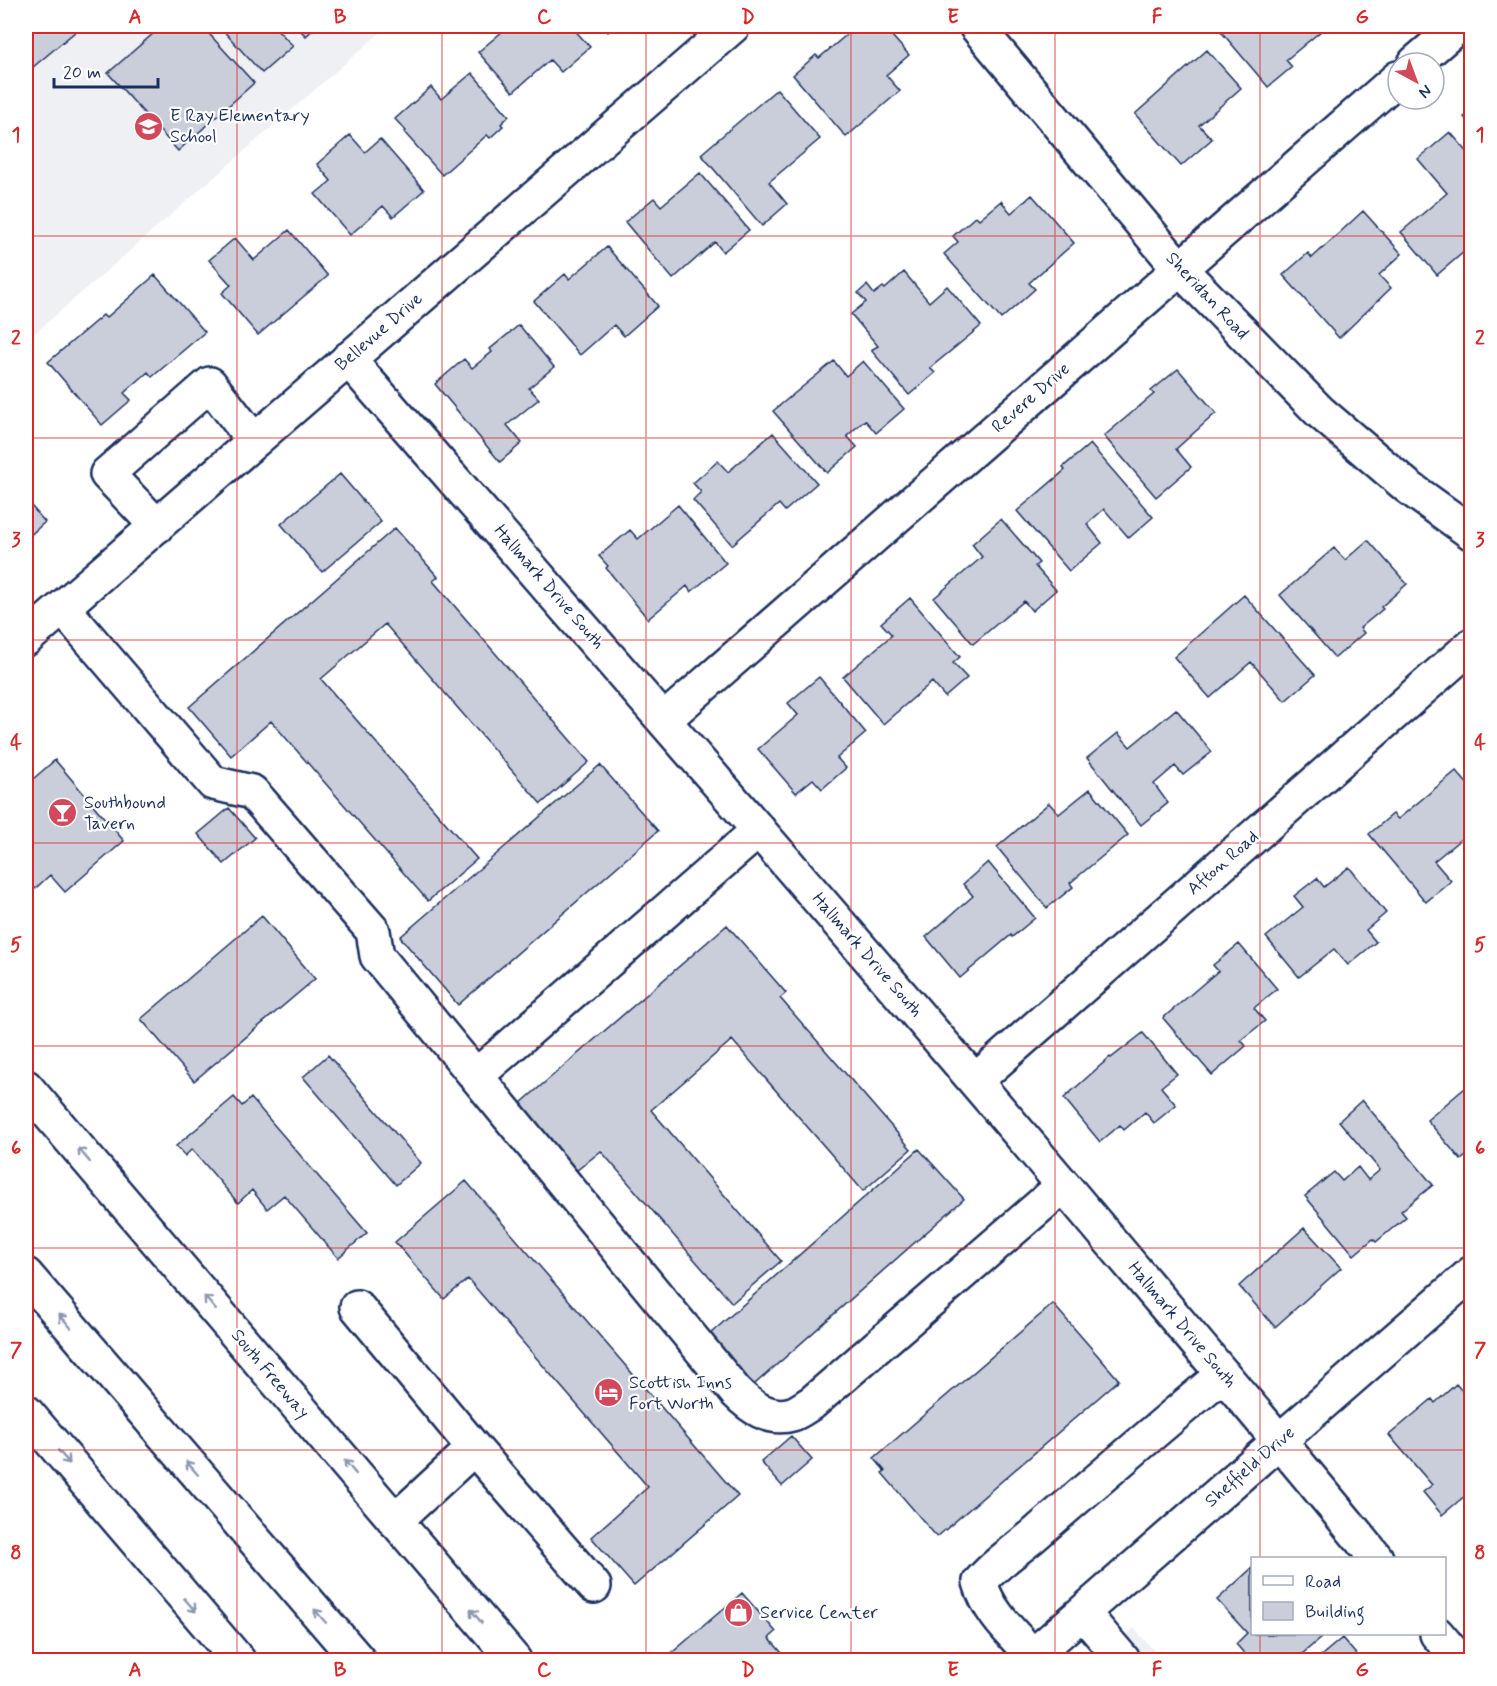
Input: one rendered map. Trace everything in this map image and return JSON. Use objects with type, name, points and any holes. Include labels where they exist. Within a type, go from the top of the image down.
[{"type":"main road","name":"Bellevue Drive","points":[[26,639],[733,26]]},
{"type":"main road","name":"Sheridan Road","points":[[976,26],[1179,268],[1320,412],[1408,487],[1472,532]]},
{"type":"main road","points":[[1429,51],[1458,26]]},
{"type":"main road","name":"Revere Drive","points":[[664,719],[1386,88]]},
{"type":"main road","name":"Hallmark Drive South","points":[[348,360],[664,719],[975,1081],[1281,1442],[1375,1557]]},
{"type":"main road","points":[[156,526],[107,474],[210,384],[254,441]]},
{"type":"main road","points":[[63,608],[213,783],[252,792],[373,931],[377,956],[736,1392],[751,1407],[773,1415],[792,1414],[813,1402],[1064,1186]]},
{"type":"main road","name":"Afton Road","points":[[975,1081],[1472,645]]},
{"type":"main road","points":[[476,1076],[759,830]]},
{"type":"main road","name":"South Freeway","points":[[26,1087],[514,1660]]},
{"type":"main road","name":"Sheffield Drive","points":[[1030,1658],[1281,1442],[1472,1273]]},
{"type":"main road","points":[[26,1275],[358,1660]]},
{"type":"main road","points":[[357,1306],[474,1448],[594,1586]]},
{"type":"main road","points":[[1030,1658],[984,1597],[980,1582],[990,1570],[1038,1533],[1125,1455],[1223,1374]]},
{"type":"main road","points":[[26,1412],[238,1660]]},
{"type":"main road","points":[[396,1521],[474,1448]]},
{"type":"main road","points":[[1083,1613],[1123,1660]]},
{"type":"main road","points":[[1438,1635],[1459,1660]]},
{"type":"shaded area","name":"E Ray Elementary School","points":[[26,26],[388,26],[26,341]]},
{"type":"shaded area","points":[[1134,1628],[1162,1660],[1097,1660]]},
{"type":"building","points":[[26,26],[82,26],[26,73]]},
{"type":"building","points":[[162,26],[202,26],[254,83],[178,151],[108,73]]},
{"type":"building","points":[[219,26],[274,26],[293,46],[262,73]]},
{"type":"building","points":[[296,26],[317,26],[306,36]]},
{"type":"building","points":[[509,26],[571,26],[590,47],[561,72],[550,60],[513,92],[478,52]]},
{"type":"building","points":[[603,26],[615,26],[608,32]]},
{"type":"building","points":[[857,26],[883,26],[909,55],[886,75],[900,91],[846,137],[793,75],[816,55],[819,58]]},
{"type":"building","points":[[1222,26],[1327,26],[1286,60],[1292,67],[1268,87],[1218,28]]},
{"type":"building","points":[[1207,50],[1241,88],[1199,125],[1212,139],[1181,166],[1135,114]]},
{"type":"building","points":[[472,73],[509,116],[501,124],[503,126],[490,138],[487,135],[442,175],[395,119],[431,87],[441,99]]},
{"type":"building","points":[[777,89],[820,139],[769,182],[787,204],[762,226],[701,154]]},
{"type":"building","points":[[1472,111],[1472,126],[1464,117]]},
{"type":"building","points":[[1450,132],[1472,157],[1472,245],[1437,275],[1401,232],[1447,193],[1418,159]]},
{"type":"building","points":[[350,135],[365,152],[380,139],[424,190],[393,217],[383,206],[350,235],[315,194],[331,181],[317,164]]},
{"type":"building","points":[[700,173],[749,230],[723,252],[715,242],[673,279],[625,222],[654,198],[661,206]]},
{"type":"building","points":[[1032,195],[1074,243],[1029,283],[1035,289],[1001,319],[944,254],[958,242],[953,236],[976,216],[979,219],[1001,201],[1011,213]]},
{"type":"building","points":[[1363,211],[1402,254],[1379,275],[1391,288],[1339,338],[1283,275],[1308,253],[1312,258]]},
{"type":"building","points":[[289,230],[328,276],[258,335],[222,293],[231,285],[209,260],[235,238],[254,260]]},
{"type":"building","points":[[607,247],[658,306],[624,336],[614,325],[580,355],[534,301],[565,274],[569,279]]},
{"type":"building","points":[[904,272],[929,302],[947,286],[981,326],[930,368],[935,373],[909,395],[871,350],[878,346],[851,314],[866,302],[858,293],[867,285],[874,294],[883,287],[885,289]]},
{"type":"building","points":[[155,275],[205,332],[152,377],[148,372],[124,393],[131,400],[102,425],[48,362],[103,315],[106,318]]},
{"type":"building","points":[[519,325],[554,367],[529,388],[539,399],[507,425],[522,443],[500,462],[435,384],[464,359],[472,368],[492,352],[490,349]]},
{"type":"building","points":[[834,361],[846,376],[863,361],[904,409],[876,433],[865,420],[847,436],[857,447],[827,473],[773,411]]},
{"type":"building","points":[[1178,369],[1216,413],[1176,449],[1191,467],[1156,497],[1104,436],[1154,394],[1151,391]]},
{"type":"building","points":[[773,433],[817,483],[785,511],[779,504],[732,545],[693,500],[701,492],[693,483],[718,461],[728,472]]},
{"type":"building","points":[[1090,444],[1153,517],[1129,538],[1104,509],[1087,524],[1102,543],[1069,571],[1017,511],[1065,470],[1063,467]]},
{"type":"building","points":[[340,474],[381,522],[322,572],[281,524]]},
{"type":"building","points":[[26,500],[45,522],[26,539]]},
{"type":"building","points":[[678,505],[726,563],[691,592],[687,586],[648,619],[606,568],[608,566],[599,556],[630,530],[638,539]]},
{"type":"building","points":[[1001,519],[1039,563],[1035,566],[1056,590],[1032,611],[1024,601],[973,644],[934,598],[982,557],[972,544]]},
{"type":"building","points":[[395,528],[438,577],[433,581],[589,762],[541,804],[385,624],[321,679],[477,859],[428,901],[271,721],[231,756],[189,707]]},
{"type":"building","points":[[1368,540],[1407,584],[1381,607],[1383,609],[1360,628],[1364,633],[1335,658],[1280,595],[1334,548],[1345,560]]},
{"type":"building","points":[[1244,595],[1315,675],[1285,701],[1251,662],[1210,698],[1174,657]]},
{"type":"building","points":[[910,598],[960,657],[953,663],[967,678],[945,697],[932,682],[883,724],[843,677],[892,635],[881,623]]},
{"type":"building","points":[[819,677],[866,733],[837,758],[846,768],[822,789],[813,779],[796,793],[758,749],[798,715],[788,703]]},
{"type":"building","points":[[1176,709],[1212,752],[1183,775],[1175,766],[1154,784],[1168,803],[1141,825],[1087,758],[1118,733],[1130,747]]},
{"type":"building","name":"Southbound Tavern","points":[[55,760],[124,841],[65,892],[50,875],[26,897],[26,785]]},
{"type":"building","points":[[600,765],[658,831],[458,1005],[400,937]]},
{"type":"building","points":[[1456,771],[1472,789],[1472,816],[1470,817],[1472,830],[1434,861],[1451,881],[1426,902],[1369,834],[1393,814],[1398,819]]},
{"type":"building","points":[[1090,789],[1128,835],[1070,883],[1073,887],[1047,908],[997,847],[1049,803],[1059,814]]},
{"type":"building","points":[[229,808],[255,838],[224,864],[198,834]]},
{"type":"building","points":[[988,862],[1035,918],[960,978],[926,937],[973,896],[963,884]]},
{"type":"building","points":[[1349,867],[1386,913],[1366,930],[1376,942],[1348,965],[1334,949],[1299,977],[1266,937],[1303,907],[1294,896],[1317,878],[1324,887]]},
{"type":"building","points":[[262,916],[315,979],[194,1081],[141,1019]]},
{"type":"building","points":[[727,925],[786,993],[780,998],[911,1149],[863,1191],[732,1040],[651,1110],[781,1261],[732,1303],[601,1151],[571,1175],[514,1109]]},
{"type":"building","points":[[1239,944],[1277,989],[1254,1008],[1265,1021],[1241,1040],[1246,1046],[1212,1075],[1163,1018],[1218,971],[1213,965]]},
{"type":"building","points":[[1143,1033],[1177,1074],[1161,1087],[1176,1105],[1154,1123],[1145,1112],[1124,1130],[1120,1125],[1100,1142],[1064,1098],[1110,1057]]},
{"type":"building","points":[[328,1055],[421,1163],[396,1185],[303,1077]]},
{"type":"building","points":[[1472,1082],[1472,1151],[1461,1160],[1427,1120]]},
{"type":"building","points":[[234,1097],[242,1106],[251,1098],[367,1233],[338,1258],[284,1195],[267,1209],[252,1190],[238,1203],[192,1149],[185,1156],[176,1146]]},
{"type":"building","points":[[1362,1100],[1433,1185],[1401,1211],[1406,1217],[1376,1242],[1373,1239],[1354,1255],[1305,1196],[1334,1172],[1342,1181],[1358,1167],[1368,1180],[1380,1170],[1339,1121]]},
{"type":"building","points":[[919,1149],[964,1199],[747,1391],[702,1341]]},
{"type":"building","name":"Scottish Inns Fort Worth","points":[[466,1181],[738,1496],[634,1586],[591,1537],[648,1487],[468,1279],[444,1299],[395,1242]]},
{"type":"building","points":[[1304,1228],[1341,1268],[1275,1327],[1239,1286]]},
{"type":"building","points":[[1053,1304],[1119,1380],[937,1537],[882,1473],[885,1471],[874,1458]]},
{"type":"building","points":[[1456,1384],[1472,1402],[1472,1434],[1469,1436],[1472,1439],[1472,1490],[1442,1515],[1423,1492],[1432,1485],[1389,1435],[1432,1399],[1435,1403]]},
{"type":"building","points":[[791,1436],[812,1460],[782,1486],[761,1462]]},
{"type":"building","points":[[1251,1569],[1251,1635],[1320,1635],[1322,1637],[1295,1660],[1250,1660],[1236,1644],[1247,1633],[1217,1600]]},
{"type":"building","name":"Service Center","points":[[742,1593],[776,1632],[769,1638],[788,1660],[670,1660],[667,1657]]},
{"type":"building","points":[[1342,1638],[1361,1660],[1316,1660]]},
{"type":"place","name":"E Ray Elementary School","points":[[149,126]]},
{"type":"place","name":"Southbound Tavern","points":[[63,813]]},
{"type":"place","name":"Scottish Inns Fort Worth","points":[[608,1393]]},
{"type":"place","name":"Service Center","points":[[739,1613]]}]
